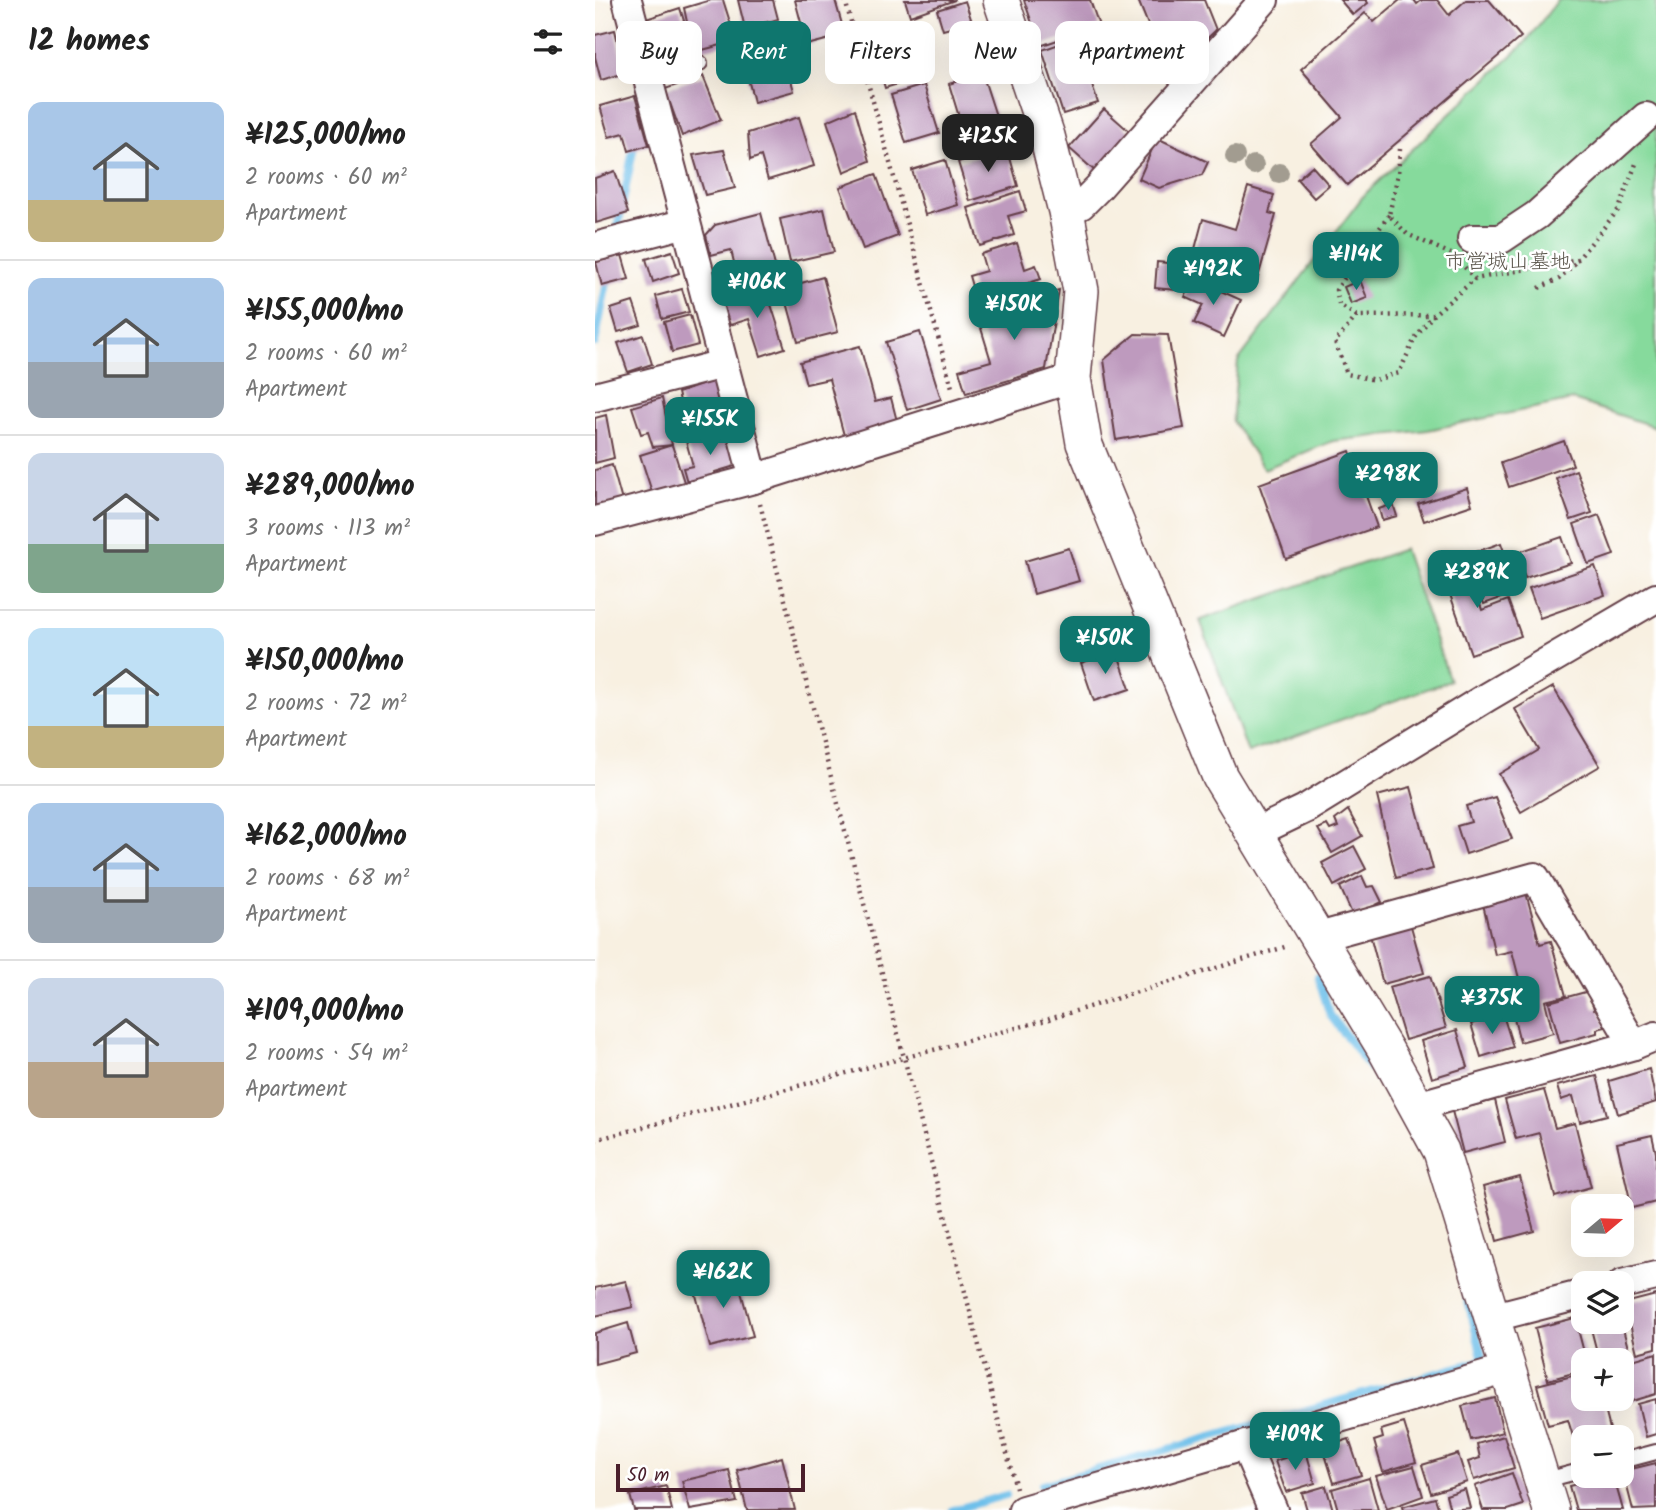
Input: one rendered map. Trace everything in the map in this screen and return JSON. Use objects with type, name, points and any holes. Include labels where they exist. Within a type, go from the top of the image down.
[{"type":"street","points":[[627,0],[632,21]]},
{"type":"street","points":[[1001,0],[1047,136],[1066,211],[1081,291],[1073,378],[1084,443],[1220,777],[1315,938],[1385,1049],[1441,1151],[1494,1317],[1546,1496]]},
{"type":"street","points":[[1066,211],[1081,205],[1098,188],[1264,0]]},
{"type":"street","points":[[649,84],[754,479]]},
{"type":"street","points":[[1472,239],[1501,239],[1537,215],[1646,117]]},
{"type":"street","points":[[595,247],[686,223]]},
{"type":"street","points":[[595,397],[723,364]]},
{"type":"street","points":[[595,521],[754,479],[1073,378]]},
{"type":"street","points":[[1255,833],[1305,809],[1487,697],[1656,598]]},
{"type":"street","points":[[1315,938],[1535,877],[1645,1040],[1417,1106]]},
{"type":"street","points":[[1634,1281],[1656,1276]]},
{"type":"street","points":[[1494,1317],[1571,1297]]},
{"type":"street","points":[[1021,1504],[1245,1445],[1508,1369]]},
{"type":"street","points":[[1245,1445],[1273,1510]]},
{"type":"lane","points":[[1634,1458],[1656,1452]]},
{"type":"lane","points":[[1546,1496],[1571,1480]]},
{"type":"path","points":[[845,0],[959,413]]},
{"type":"path","points":[[1389,215],[1336,290],[1339,305],[1357,316],[1433,315]]},
{"type":"path","points":[[1539,288],[1559,279],[1578,259]]},
{"type":"path","points":[[1357,316],[1335,342],[1347,374],[1375,380],[1399,373],[1415,338],[1433,315],[1475,279]]},
{"type":"path","points":[[754,479],[1021,1504]]},
{"type":"path","points":[[595,1140],[1046,1020],[1315,938]]},
{"type":"green space","name":"市営城山墓地","points":[[1558,0],[1656,0],[1656,427],[1573,400],[1428,430],[1333,441],[1264,469],[1232,421],[1238,361],[1364,195],[1524,44]]},
{"type":"green space","points":[[1404,549],[1450,681],[1248,753],[1200,620]]},
{"type":"building","points":[[711,0],[723,0],[730,21],[716,21],[716,46],[702,50],[702,21],[687,21],[684,8]]},
{"type":"building","points":[[738,0],[773,0],[778,19],[743,21]]},
{"type":"building","points":[[795,0],[835,0],[841,21],[825,21],[825,40],[811,44],[811,21],[801,21]]},
{"type":"building","points":[[905,0],[955,0],[910,16]]},
{"type":"building","points":[[1024,0],[1090,0],[1097,21],[1055,21],[1055,41],[1041,46],[1041,21],[1031,21]]},
{"type":"building","points":[[1138,0],[1204,0],[1216,30],[1209,37],[1209,21],[1147,21]]},
{"type":"building","points":[[1340,0],[1366,0],[1368,3],[1353,15]]},
{"type":"building","points":[[1400,0],[1414,0],[1417,4],[1422,0],[1437,0],[1449,15],[1466,0],[1489,0],[1521,37],[1347,185],[1311,144],[1342,117],[1301,69],[1365,13],[1374,22]]},
{"type":"building","points":[[965,1],[972,21],[949,21],[949,28],[943,30],[937,10]]},
{"type":"building","points":[[680,8],[684,21],[640,21]]},
{"type":"building","points":[[615,30],[616,76],[601,80],[595,57],[595,35]]},
{"type":"building","points":[[1055,45],[1055,84],[1092,84],[1098,103],[1063,114],[1042,50]]},
{"type":"building","points":[[702,76],[721,120],[682,136],[665,89],[680,84],[702,84]]},
{"type":"building","points":[[749,84],[792,84],[794,91],[754,102]]},
{"type":"building","points":[[949,84],[986,84],[997,119],[963,130]]},
{"type":"building","points":[[924,85],[939,133],[906,143],[891,95]]},
{"type":"building","points":[[635,96],[649,145],[629,151],[624,133],[609,137],[600,106]]},
{"type":"building","points":[[855,109],[870,161],[844,172],[827,121]]},
{"type":"building","points":[[1104,109],[1130,132],[1096,172],[1069,148]]},
{"type":"building","points":[[799,117],[814,166],[768,180],[761,156],[750,160],[748,133]]},
{"type":"building","points":[[1157,138],[1208,162],[1202,175],[1159,188],[1139,179]]},
{"type":"building","points":[[1007,147],[1018,186],[970,201],[958,162]]},
{"type":"building","points":[[724,150],[735,188],[705,195],[693,155]]},
{"type":"building","points":[[945,160],[958,205],[925,215],[912,170]]},
{"type":"building","points":[[1312,166],[1329,185],[1314,198],[1297,179]]},
{"type":"building","points":[[615,171],[628,213],[596,223],[595,178]]},
{"type":"building","points":[[876,174],[898,236],[863,249],[840,187]]},
{"type":"building","points":[[1248,187],[1274,195],[1269,213],[1276,215],[1257,281],[1219,270],[1223,257],[1195,249],[1203,219],[1235,229]]},
{"type":"building","points":[[1020,191],[1026,211],[1008,216],[1014,235],[980,246],[968,208]]},
{"type":"building","points":[[824,209],[834,252],[790,262],[780,219]]},
{"type":"building","points":[[761,213],[778,277],[740,287],[731,250],[711,255],[706,235],[715,225]]},
{"type":"building","points":[[1017,243],[1025,269],[1036,265],[1041,279],[976,300],[969,276],[986,271],[981,254]]},
{"type":"building","points":[[672,251],[679,273],[653,282],[646,259]]},
{"type":"building","points":[[622,255],[629,279],[602,286],[596,262]]},
{"type":"building","points":[[1157,262],[1178,264],[1176,290],[1155,288]]},
{"type":"building","points":[[823,277],[838,332],[798,342],[783,288]]},
{"type":"building","points":[[1194,279],[1241,300],[1224,337],[1194,323],[1203,305],[1185,297]]},
{"type":"building","points":[[1360,280],[1367,298],[1351,304],[1344,287]]},
{"type":"building","points":[[682,289],[689,312],[662,319],[656,296]]},
{"type":"building","points":[[766,289],[785,348],[761,356],[749,319],[730,325],[723,304]]},
{"type":"building","points":[[1059,290],[1046,369],[966,393],[959,370],[991,361],[977,315]]},
{"type":"building","points":[[633,302],[641,325],[618,332],[611,309]]},
{"type":"building","points":[[690,315],[698,345],[672,352],[664,322]]},
{"type":"building","points":[[920,332],[941,399],[907,410],[886,342]]},
{"type":"building","points":[[1135,334],[1168,335],[1184,428],[1116,440],[1104,360]]},
{"type":"building","points":[[643,335],[652,364],[628,372],[618,343]]},
{"type":"building","points":[[860,346],[875,402],[891,398],[899,429],[846,443],[829,379],[806,384],[800,362]]},
{"type":"building","points":[[716,380],[728,421],[688,433],[678,393]]},
{"type":"building","points":[[662,398],[672,445],[653,447],[648,432],[641,434],[632,407]]},
{"type":"building","points":[[606,415],[614,458],[595,463],[595,418]]},
{"type":"building","points":[[730,428],[737,455],[733,456],[735,466],[715,472],[717,481],[689,489],[683,468],[693,466],[686,441]]},
{"type":"building","points":[[1564,441],[1573,465],[1509,487],[1501,463]]},
{"type":"building","points":[[672,445],[685,485],[653,495],[640,455]]},
{"type":"building","points":[[1350,451],[1377,527],[1286,559],[1259,484]]},
{"type":"building","points":[[612,465],[622,501],[595,508],[595,470]]},
{"type":"building","points":[[1576,470],[1592,513],[1571,520],[1556,478]]},
{"type":"building","points":[[1467,488],[1472,505],[1424,521],[1418,504]]},
{"type":"building","points":[[1393,504],[1397,516],[1382,520],[1379,509]]},
{"type":"building","points":[[1599,515],[1614,555],[1588,564],[1574,524]]},
{"type":"building","points":[[1562,537],[1571,563],[1525,578],[1516,553]]},
{"type":"building","points":[[1501,543],[1518,592],[1484,604],[1467,555]]},
{"type":"building","points":[[1069,548],[1079,581],[1034,594],[1025,561]]},
{"type":"building","points":[[1463,554],[1482,610],[1508,600],[1521,636],[1471,654],[1439,563]]},
{"type":"building","points":[[1595,566],[1605,595],[1540,618],[1529,588]]},
{"type":"building","points":[[1117,651],[1130,689],[1094,701],[1081,663]]},
{"type":"building","points":[[1553,687],[1600,766],[1521,812],[1499,774],[1539,750],[1515,709]]},
{"type":"building","points":[[1411,787],[1433,869],[1396,878],[1377,796]]},
{"type":"building","points":[[1495,797],[1512,839],[1466,854],[1457,826],[1471,822],[1466,806]]},
{"type":"building","points":[[1348,810],[1362,836],[1332,853],[1318,829],[1327,825],[1330,830],[1338,827],[1335,820]]},
{"type":"building","points":[[1354,846],[1366,869],[1334,886],[1322,863]]},
{"type":"building","points":[[1362,876],[1367,887],[1374,886],[1382,902],[1353,916],[1340,887]]},
{"type":"building","points":[[1526,893],[1540,944],[1551,941],[1566,996],[1545,1001],[1553,1033],[1520,1042],[1512,1010],[1526,1006],[1512,951],[1495,955],[1483,904]]},
{"type":"building","points":[[1409,919],[1424,973],[1383,984],[1369,931]]},
{"type":"building","points":[[1430,976],[1446,1028],[1405,1040],[1389,987]]},
{"type":"building","points":[[1589,991],[1594,1009],[1599,1007],[1605,1027],[1597,1029],[1597,1033],[1560,1043],[1549,1002]]},
{"type":"building","points":[[1503,1015],[1513,1047],[1481,1057],[1471,1024]]},
{"type":"building","points":[[1457,1030],[1468,1067],[1432,1078],[1421,1041]]},
{"type":"building","points":[[1649,1069],[1656,1102],[1618,1114],[1609,1081]]},
{"type":"building","points":[[1597,1076],[1607,1115],[1580,1122],[1573,1096],[1561,1100],[1557,1086]]},
{"type":"building","points":[[1544,1090],[1555,1128],[1575,1123],[1591,1187],[1555,1197],[1539,1133],[1516,1139],[1505,1100]]},
{"type":"building","points":[[1495,1100],[1505,1142],[1463,1153],[1452,1111]]},
{"type":"building","points":[[1652,1135],[1656,1153],[1656,1202],[1635,1207],[1635,1194],[1629,1194],[1617,1143]]},
{"type":"building","points":[[1520,1177],[1534,1231],[1497,1241],[1483,1187]]},
{"type":"building","points":[[736,1273],[753,1336],[710,1347],[693,1284]]},
{"type":"building","points":[[626,1281],[633,1307],[595,1316],[595,1288]]},
{"type":"building","points":[[1656,1295],[1656,1348],[1637,1353],[1632,1334],[1634,1301]]},
{"type":"building","points":[[1571,1319],[1571,1334],[1579,1334],[1583,1348],[1571,1348],[1571,1374],[1548,1380],[1535,1328]]},
{"type":"building","points":[[628,1323],[636,1353],[595,1364],[595,1333]]},
{"type":"building","points":[[1592,1334],[1624,1334],[1628,1348],[1596,1348]]},
{"type":"building","points":[[1656,1353],[1656,1394],[1634,1401],[1634,1359]]},
{"type":"building","points":[[1571,1376],[1571,1411],[1605,1411],[1609,1425],[1571,1425],[1571,1430],[1568,1420],[1548,1425],[1537,1385]]},
{"type":"building","points":[[1495,1398],[1503,1432],[1471,1440],[1462,1406]]},
{"type":"building","points":[[1656,1399],[1656,1434],[1646,1437],[1638,1404]]},
{"type":"building","points":[[1404,1423],[1416,1462],[1383,1472],[1374,1441],[1383,1438],[1381,1430]]},
{"type":"building","points":[[1504,1436],[1514,1468],[1474,1480],[1468,1462],[1480,1458],[1477,1444]]},
{"type":"building","points":[[1349,1439],[1361,1475],[1334,1483],[1323,1448]]},
{"type":"building","points":[[1306,1451],[1315,1483],[1286,1492],[1275,1461]]},
{"type":"building","points":[[1458,1454],[1467,1482],[1431,1493],[1422,1465]]},
{"type":"building","points":[[782,1457],[795,1510],[747,1510],[737,1470]]},
{"type":"building","points":[[1656,1463],[1656,1509],[1633,1510],[1627,1488],[1634,1488],[1634,1468]]},
{"type":"building","points":[[1414,1466],[1423,1496],[1387,1509],[1376,1476]]},
{"type":"building","points":[[729,1470],[737,1502],[690,1510],[682,1481]]},
{"type":"building","points":[[1512,1473],[1523,1505],[1508,1510],[1483,1510],[1475,1486]]},
{"type":"building","points":[[1369,1478],[1378,1510],[1338,1510],[1332,1489]]},
{"type":"building","points":[[666,1486],[672,1510],[634,1510],[630,1495]]},
{"type":"building","points":[[1326,1486],[1333,1510],[1307,1510],[1302,1493]]},
{"type":"building","points":[[1569,1486],[1617,1488],[1623,1510],[1576,1510]]},
{"type":"building","points":[[1465,1489],[1470,1508],[1450,1510],[1446,1495]]},
{"type":"building","points":[[1435,1498],[1439,1510],[1403,1510],[1402,1507]]},
{"type":"waterway","points":[[616,237],[635,140]]},
{"type":"waterway","points":[[595,343],[608,277]]},
{"type":"waterway","points":[[1318,977],[1330,1015],[1391,1095]]},
{"type":"waterway","points":[[1042,1485],[1483,1360],[1464,1285]]},
{"type":"waterway","points":[[953,1510],[1006,1495]]}]
